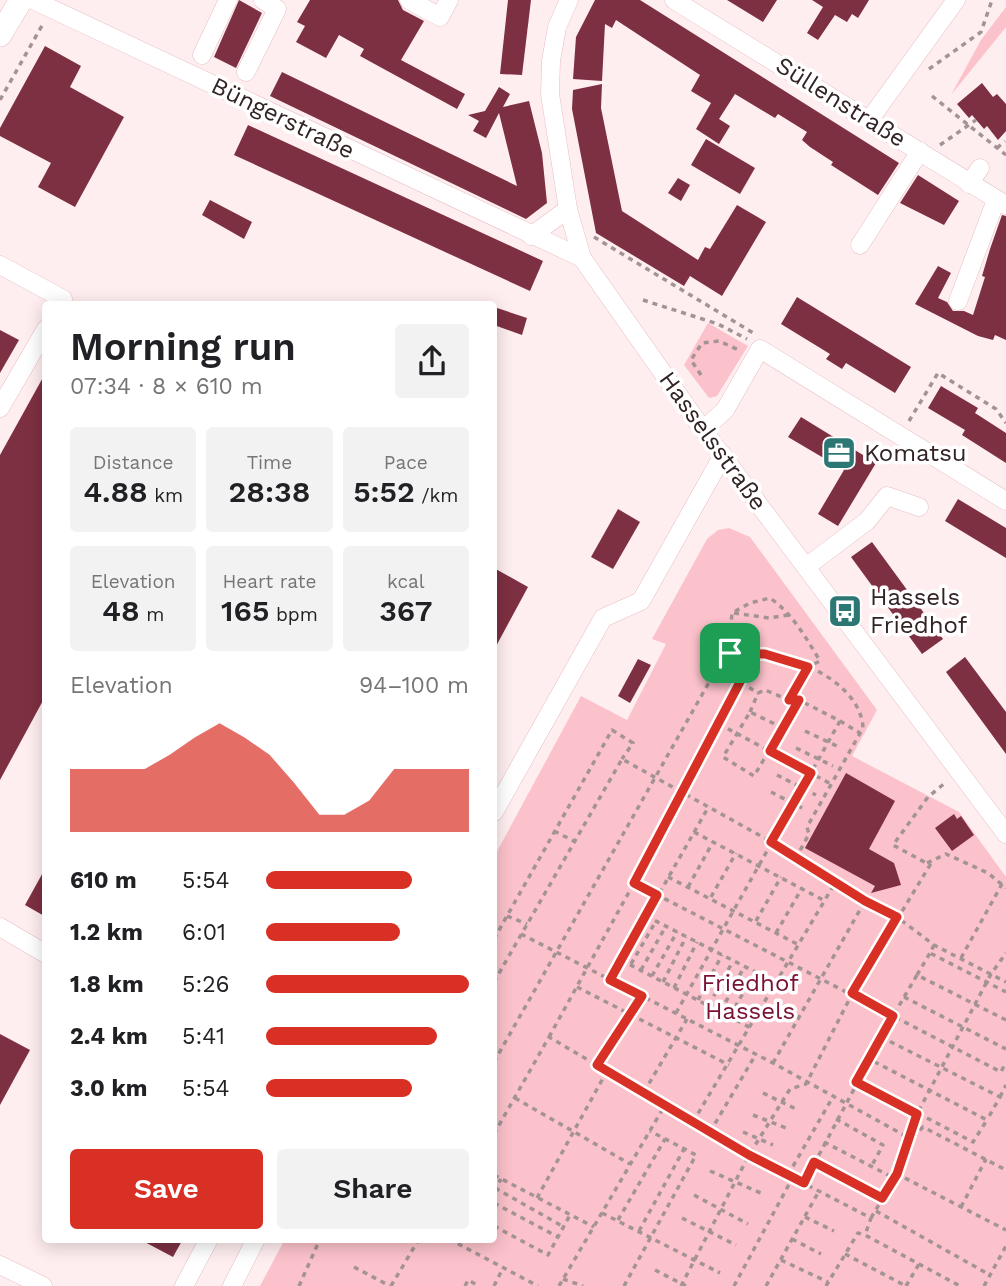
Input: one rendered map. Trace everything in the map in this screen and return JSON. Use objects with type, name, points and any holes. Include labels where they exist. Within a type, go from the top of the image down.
[{"type":"main road","points":[[0,35],[21,0]]},
{"type":"street","name":"Büngerstraße","points":[[33,0],[582,258]]},
{"type":"street","points":[[202,55],[228,0]]},
{"type":"street","points":[[246,72],[277,9],[263,0]]},
{"type":"street","points":[[409,0],[440,17],[449,0]]},
{"type":"street","name":"Hasselsstraße","points":[[569,0],[557,27],[550,94],[568,209],[582,258],[703,430],[1006,834]]},
{"type":"street","name":"Süllenstraße","points":[[674,0],[870,119],[928,150],[969,184],[1001,202]]},
{"type":"street","points":[[870,119],[956,0]]},
{"type":"street","points":[[860,245],[928,150]]},
{"type":"street","points":[[969,184],[980,168]]},
{"type":"street","points":[[958,301],[1001,202]]},
{"type":"street","points":[[531,236],[568,209]]},
{"type":"street","points":[[0,265],[63,299],[62,301]]},
{"type":"street","points":[[0,408],[42,336]]},
{"type":"street","points":[[703,430],[725,410],[757,354],[1006,501]]},
{"type":"street","points":[[497,807],[603,618],[641,601],[723,455]]},
{"type":"street","points":[[806,567],[867,521],[887,496],[919,507]]},
{"type":"street","points":[[0,927],[42,952]]},
{"type":"street","points":[[184,1286],[207,1243]]},
{"type":"street","points":[[232,1286],[254,1243]]},
{"type":"street","points":[[0,1265],[43,1286]]},
{"type":"path","points":[[920,76],[981,32],[992,0]]},
{"type":"path","points":[[0,100],[54,8]]},
{"type":"path","points":[[932,96],[1006,155]]},
{"type":"path","points":[[928,150],[976,120]]},
{"type":"path","points":[[997,148],[1005,141]]},
{"type":"path","points":[[574,236],[589,233],[754,332],[757,354]]},
{"type":"path","points":[[643,300],[718,324],[757,354]]},
{"type":"path","points":[[701,375],[691,360],[702,343],[719,341],[757,354]]},
{"type":"path","points":[[899,438],[938,373],[996,409],[1005,422]]},
{"type":"path","points":[[732,612],[750,603],[771,598],[789,615],[820,661],[808,667],[789,700]]},
{"type":"path","points":[[732,612],[769,618],[789,615]]},
{"type":"path","points":[[497,1130],[685,792],[685,783],[740,682],[730,653],[732,612]]},
{"type":"path","points":[[730,653],[765,654],[808,667],[831,680],[854,701],[862,716],[860,733],[807,827],[810,834],[797,856]]},
{"type":"path","points":[[497,1057],[716,670],[758,693]]},
{"type":"path","points":[[799,700],[754,776],[723,757],[758,693],[765,690],[789,700],[799,700],[860,733]]},
{"type":"path","points":[[750,712],[783,728]]},
{"type":"path","points":[[676,1013],[840,721]]},
{"type":"path","points":[[719,724],[831,784]]},
{"type":"path","points":[[497,934],[612,730],[633,743],[497,977]]},
{"type":"path","points":[[805,731],[841,748]]},
{"type":"path","points":[[796,748],[833,766]]},
{"type":"path","points":[[622,759],[797,856],[835,883],[897,917],[934,945],[1006,982]]},
{"type":"path","points":[[655,1270],[683,1285],[759,1138],[790,1089],[806,1084],[852,993],[930,865],[893,845],[928,797],[960,770]]},
{"type":"path","points":[[777,775],[816,795]]},
{"type":"path","points":[[771,792],[806,810]]},
{"type":"path","points":[[610,980],[709,806]]},
{"type":"path","points":[[554,831],[575,841]]},
{"type":"path","points":[[694,832],[825,901]]},
{"type":"path","points":[[688,887],[713,842]]},
{"type":"path","points":[[710,898],[736,853]]},
{"type":"path","points":[[927,863],[946,854],[973,864],[1004,886],[961,958]]},
{"type":"path","points":[[668,877],[799,945]]},
{"type":"path","points":[[755,922],[781,877]]},
{"type":"path","points":[[634,883],[852,993],[1006,1077]]},
{"type":"path","points":[[693,1122],[835,883]]},
{"type":"path","points":[[776,933],[802,888]]},
{"type":"path","points":[[773,1063],[865,901]]},
{"type":"path","points":[[507,916],[527,924]]},
{"type":"path","points":[[646,916],[777,984]]},
{"type":"path","points":[[630,965],[656,921]]},
{"type":"path","points":[[640,971],[666,926]]},
{"type":"path","points":[[652,977],[677,932]]},
{"type":"path","points":[[521,934],[756,1054],[806,1084],[834,1095],[911,1139]]},
{"type":"path","points":[[663,982],[686,937]]},
{"type":"path","points":[[674,988],[697,942]]},
{"type":"path","points":[[804,1183],[845,1101],[934,945]]},
{"type":"path","points":[[930,953],[1006,992]]},
{"type":"path","points":[[865,1235],[911,1139],[917,1114],[991,974],[1006,953]]},
{"type":"path","points":[[698,1000],[722,955]]},
{"type":"path","points":[[621,960],[751,1028]]},
{"type":"path","points":[[708,1006],[733,961]]},
{"type":"path","points":[[720,1012],[744,967]]},
{"type":"path","points":[[730,1017],[755,972]]},
{"type":"path","points":[[917,975],[1006,1020]]},
{"type":"path","points":[[577,987],[729,1065]]},
{"type":"path","points":[[597,1065],[642,996]]},
{"type":"path","points":[[904,997],[1006,1049]]},
{"type":"path","points":[[644,1093],[687,1019]]},
{"type":"path","points":[[550,1037],[749,1155],[871,1218]]},
{"type":"path","points":[[881,1037],[1000,1097]]},
{"type":"path","points":[[710,1132],[756,1054]]},
{"type":"path","points":[[869,1059],[987,1120]]},
{"type":"path","points":[[1001,1072],[1006,1062]]},
{"type":"path","points":[[537,1198],[607,1071]]},
{"type":"path","points":[[856,1082],[973,1142],[1006,1085]]},
{"type":"path","points":[[763,1093],[798,1110]]},
{"type":"path","points":[[734,1286],[834,1095]]},
{"type":"path","points":[[515,1098],[631,1164]]},
{"type":"path","points":[[559,1286],[664,1105]]},
{"type":"path","points":[[752,1115],[786,1129]]},
{"type":"path","points":[[836,1119],[883,1144],[871,1167]]},
{"type":"path","points":[[911,1139],[923,1127],[1006,1170]]},
{"type":"path","points":[[624,1286],[696,1155],[650,1131]]},
{"type":"path","points":[[743,1132],[773,1145]]},
{"type":"path","points":[[618,1220],[665,1139]]},
{"type":"path","points":[[824,1142],[1006,1230]]},
{"type":"path","points":[[639,1231],[684,1149]]},
{"type":"path","points":[[961,1207],[986,1159]]},
{"type":"path","points":[[814,1162],[882,1198]]},
{"type":"path","points":[[710,1171],[761,1193]]},
{"type":"path","points":[[497,1177],[594,1227]]},
{"type":"path","points":[[497,1185],[501,1179]]},
{"type":"path","points":[[497,1191],[564,1227]]},
{"type":"path","points":[[766,1286],[819,1191]]},
{"type":"path","points":[[694,1195],[748,1224]]},
{"type":"path","points":[[497,1205],[558,1237]]},
{"type":"path","points":[[876,1210],[990,1275]]},
{"type":"path","points":[[602,1213],[720,1273]]},
{"type":"path","points":[[497,1228],[548,1255],[570,1215]]},
{"type":"path","points":[[805,1217],[834,1231]]},
{"type":"path","points":[[682,1218],[736,1245]]},
{"type":"path","points":[[781,1259],[827,1284],[858,1233],[960,1286]]},
{"type":"path","points":[[792,1239],[821,1254]]},
{"type":"path","points":[[299,1286],[318,1243]]},
{"type":"path","points":[[354,1267],[391,1286],[417,1243]]},
{"type":"path","points":[[456,1243],[538,1286]]},
{"type":"path","points":[[984,1286],[1006,1246]]},
{"type":"path","points":[[845,1254],[906,1286],[919,1264]]},
{"type":"path","points":[[494,1286],[503,1268]]},
{"type":"path","points":[[563,1279],[583,1286]]},
{"type":"path","points":[[465,1286],[468,1280],[479,1286]]},
{"type":"green space","points":[[1006,7],[1006,27],[951,95],[981,40]]},
{"type":"green space","points":[[708,323],[748,346],[717,396],[709,398],[684,365]]},
{"type":"green space","name":"Friedhof Hassels","points":[[729,528],[750,537],[877,710],[852,756],[959,812],[1006,877],[1006,1286],[260,1286],[283,1243],[497,1243],[497,851],[581,696],[627,720],[666,644],[652,639],[707,539],[718,530]]},
{"type":"building","points":[[239,0],[262,13],[236,68],[214,57]]},
{"type":"building","points":[[310,0],[398,0],[403,10],[424,21],[401,60],[465,94],[457,109],[360,56],[364,49],[339,35],[326,58],[296,42],[305,26],[297,22]]},
{"type":"building","points":[[508,0],[531,0],[522,75],[500,74]]},
{"type":"building","points":[[595,0],[640,0],[899,163],[878,195],[831,165],[833,162],[802,140],[807,132],[778,114],[775,118],[735,94],[719,119],[730,126],[719,144],[696,129],[711,103],[691,91],[700,75],[616,20],[612,28],[605,24],[602,81],[573,79],[576,37]]},
{"type":"building","points":[[727,0],[777,0],[763,22]]},
{"type":"building","points":[[812,0],[869,0],[858,18],[852,14],[847,22],[835,15],[818,40],[807,33],[823,7]]},
{"type":"building","points":[[45,46],[81,66],[70,87],[124,117],[75,207],[38,187],[51,163],[0,136],[0,128]]},
{"type":"building","points":[[282,72],[517,186],[499,113],[486,138],[473,131],[479,121],[468,115],[485,111],[499,87],[510,94],[503,107],[529,101],[542,153],[547,203],[526,219],[270,96]]},
{"type":"building","points":[[982,83],[993,97],[997,94],[1006,104],[1006,131],[998,140],[987,126],[984,129],[972,115],[969,118],[957,104]]},
{"type":"building","points":[[602,84],[601,108],[622,211],[698,260],[705,247],[710,249],[737,205],[766,222],[722,296],[690,276],[684,286],[596,233],[572,109],[573,90]]},
{"type":"building","points":[[248,125],[543,261],[530,291],[234,155]]},
{"type":"building","points":[[706,139],[755,168],[740,194],[691,165]]},
{"type":"building","points":[[918,175],[959,201],[944,225],[900,203]]},
{"type":"building","points":[[678,178],[690,185],[681,201],[668,193]]},
{"type":"building","points":[[210,200],[252,222],[244,239],[202,215]]},
{"type":"building","points":[[1002,215],[1006,216],[1006,340],[995,335],[993,340],[978,336],[915,304],[938,266],[951,273],[938,298],[947,302],[953,311],[964,311],[973,315],[985,277],[982,276]]},
{"type":"building","points":[[797,297],[911,367],[895,393],[846,363],[842,369],[826,359],[830,354],[781,324]]},
{"type":"building","points":[[497,308],[527,318],[522,335],[497,326]]},
{"type":"building","points":[[0,330],[19,340],[0,373]]},
{"type":"building","points":[[42,379],[42,702],[0,780],[0,455]]},
{"type":"building","points":[[941,386],[978,408],[975,413],[1006,433],[1006,463],[962,435],[965,430],[928,408]]},
{"type":"building","points":[[801,417],[876,463],[838,526],[818,514],[844,470],[788,437]]},
{"type":"building","points":[[958,499],[1006,528],[1006,558],[945,521]]},
{"type":"building","points":[[618,509],[640,522],[613,569],[591,557]]},
{"type":"building","points":[[872,542],[943,639],[922,654],[851,557]]},
{"type":"building","points":[[497,570],[528,587],[497,644]]},
{"type":"building","points":[[965,657],[1006,712],[1006,754],[946,672]]},
{"type":"building","points":[[638,659],[651,665],[630,703],[618,696]]},
{"type":"building","points":[[846,773],[895,801],[869,849],[894,863],[901,885],[871,893],[875,886],[805,848]]},
{"type":"building","points":[[954,814],[957,819],[961,816],[974,835],[952,851],[935,828]]},
{"type":"building","points":[[42,874],[42,915],[25,905]]},
{"type":"building","points":[[0,1034],[30,1050],[0,1105]]},
{"type":"building","points":[[147,1243],[181,1243],[173,1257]]},
{"type":"place","name":"Komatsu","points":[[839,453]]},
{"type":"place","name":"Hassels Friedhof","points":[[845,611]]},
{"type":"route","points":[[730,653],[765,654],[808,667],[789,700],[799,700],[770,751],[811,773],[771,842],[865,901],[897,917],[852,993],[893,1016],[856,1082],[917,1114],[911,1139],[897,1174],[882,1198],[814,1162],[804,1183],[749,1155],[597,1065],[642,996],[610,980],[657,895],[634,883],[685,792],[685,783],[740,682],[730,653]]}]
